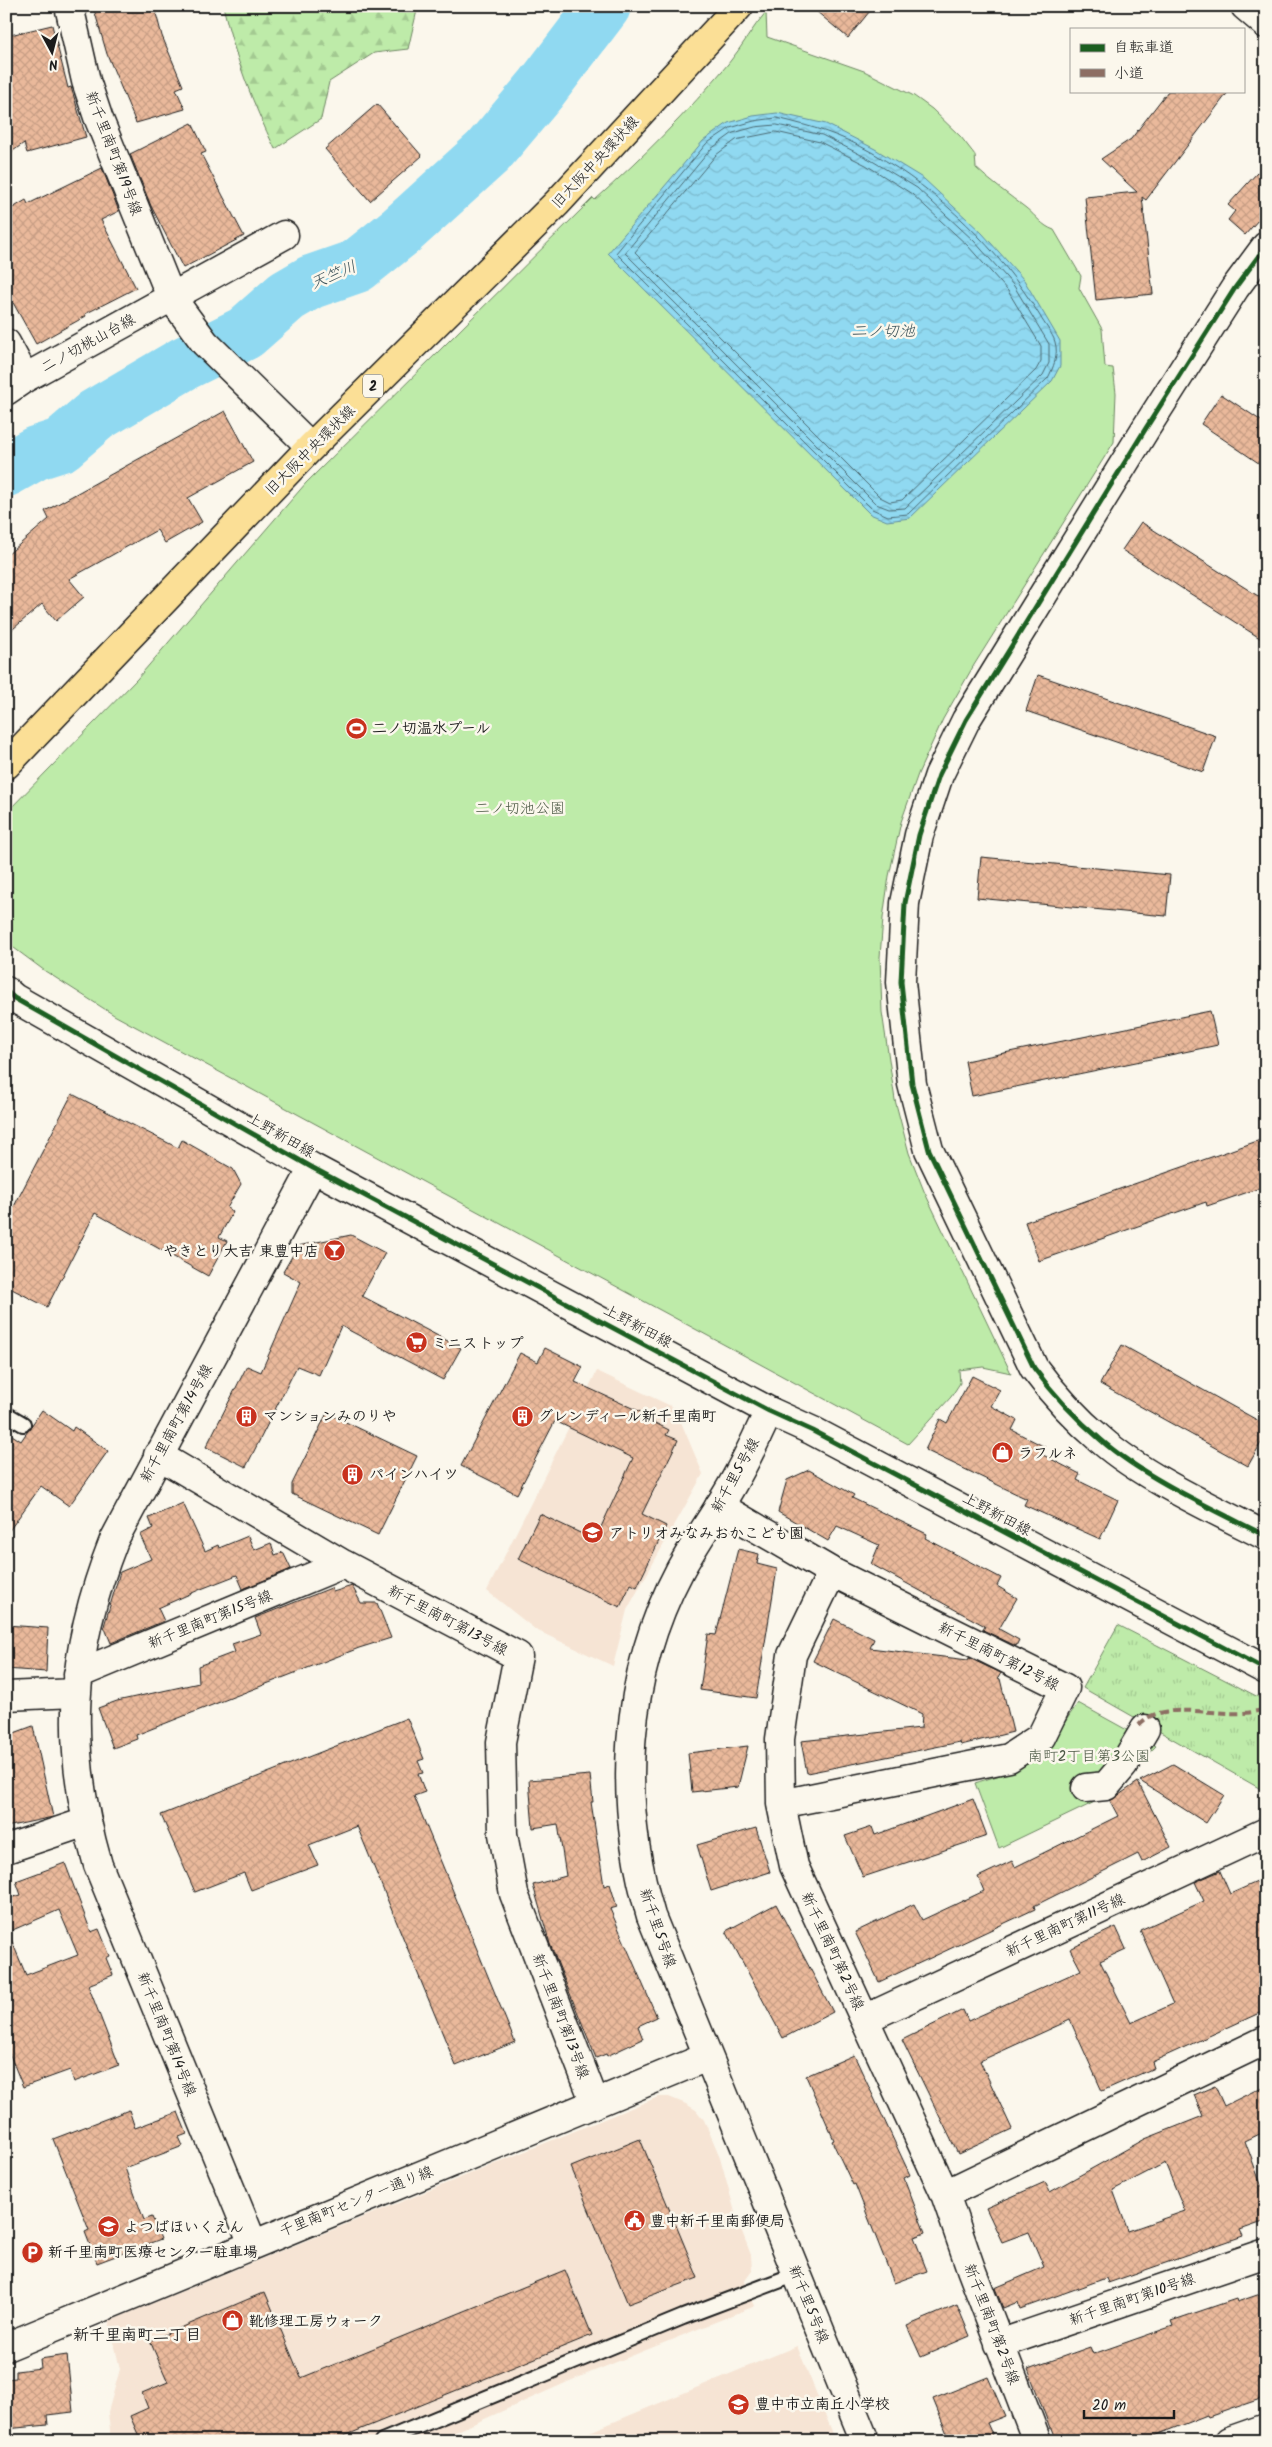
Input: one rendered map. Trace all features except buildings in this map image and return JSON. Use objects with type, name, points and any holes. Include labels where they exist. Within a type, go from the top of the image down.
[{"type":"main road","name":"旧大阪中央環状線","points":[[6,764],[311,447],[557,203],[739,6]]},
{"type":"street","name":"新千里南町第19号線","points":[[69,6],[86,81],[98,117],[171,297]]},
{"type":"street","points":[[1245,6],[1266,24]]},
{"type":"street","name":"二ノ切桃山台線","points":[[16,384],[284,235]]},
{"type":"street","points":[[1266,246],[1235,288],[1146,428],[966,720],[943,767],[919,835],[905,903],[901,982],[912,1084],[929,1150],[1034,1368],[1057,1399],[1102,1442],[1148,1472],[1266,1536]]},
{"type":"street","points":[[171,297],[205,343],[311,447]]},
{"type":"street","points":[[6,343],[16,384]]},
{"type":"street","name":"上野新田線","points":[[6,991],[14,998],[313,1168],[769,1411],[822,1436],[1266,1670]]},
{"type":"street","name":"新千里南町第14号線","points":[[253,2244],[98,1865],[86,1822],[76,1757],[77,1683],[85,1625],[98,1581],[124,1518],[313,1168]]},
{"type":"street","name":"新千里5号線","points":[[769,1411],[737,1476],[680,1570],[656,1624],[645,1659],[630,1738],[629,1770],[632,1819],[642,1884],[651,1916],[865,2441]]},
{"type":"street","name":"新千里南町第13号線","points":[[158,1455],[343,1564],[518,1656],[501,1742],[503,1834],[514,1894],[595,2103]]},
{"type":"street","points":[[719,1506],[832,1572]]},
{"type":"street","name":"新千里南町第15号線","points":[[77,1683],[343,1564]]},
{"type":"street","name":"新千里南町第2号線","points":[[832,1572],[792,1655],[780,1740],[781,1804],[794,1866],[945,2194],[999,2344],[1037,2441]]},
{"type":"street","name":"新千里南町第12号線","points":[[781,1804],[1009,1758],[1040,1737],[1065,1688],[832,1572]]},
{"type":"street","points":[[6,1696],[77,1683]]},
{"type":"street","points":[[1086,1788],[1106,1786],[1123,1766],[1145,1729]]},
{"type":"street","points":[[6,1849],[86,1822]]},
{"type":"street","name":"新千里南町第11号線","points":[[865,2019],[1266,1832]]},
{"type":"street","points":[[945,2194],[1266,2040]]},
{"type":"street","name":"千里南町センター通り線","points":[[6,2347],[707,2057]]},
{"type":"street","name":"新千里南町第10号線","points":[[999,2344],[1266,2253]]},
{"type":"street","points":[[1229,2441],[1266,2428]]},
{"type":"lane","points":[[6,1414],[22,1424]]},
{"type":"lane","points":[[382,2441],[683,2317],[798,2274]]},
{"type":"shaded area","name":"アトリオみなみおかこども園","points":[[597,1371],[675,1408],[703,1474],[627,1610],[613,1666],[536,1630],[487,1591]]},
{"type":"shaded area","points":[[658,2097],[669,2097],[686,2104],[696,2110],[704,2120],[720,2157],[736,2216],[751,2255],[752,2271],[744,2282],[755,2306],[572,2380],[435,2441],[111,2441],[108,2412],[120,2369],[109,2321]]},
{"type":"shaded area","name":"豊中市立南丘小学校","points":[[797,2346],[836,2441],[566,2441],[592,2431]]},
{"type":"green space","points":[[223,6],[418,6],[408,49],[374,53],[329,82],[321,119],[275,149],[245,79]]},
{"type":"green space","name":"二ノ切池公園","points":[[766,12],[767,37],[864,71],[914,96],[932,109],[961,137],[975,155],[976,168],[1054,230],[1081,276],[1079,288],[1102,329],[1105,367],[1113,368],[1116,393],[1114,442],[974,665],[943,719],[918,774],[901,822],[889,876],[880,957],[882,1012],[895,1100],[909,1153],[924,1191],[1011,1373],[983,1367],[959,1370],[960,1383],[951,1397],[908,1444],[114,1015],[45,971],[6,942],[6,813],[137,679],[306,483],[593,198],[595,200],[613,184],[681,117],[728,64]]},
{"type":"green space","points":[[1118,1625],[1266,1701],[1266,1792],[1083,1688]]},
{"type":"green space","name":"南町2丁目第3公園","points":[[1078,1703],[1156,1746],[1103,1798],[999,1848],[975,1783],[1014,1770],[1040,1755],[1051,1743]]},
{"type":"water","name":"二ノ切池","points":[[777,113],[826,124],[875,149],[924,179],[982,233],[1024,280],[1060,341],[1060,366],[1052,381],[910,518],[887,521],[870,514],[608,253],[703,141],[728,123],[753,116]]},
{"type":"waterway","name":"天竺川","points":[[6,470],[36,453],[61,445],[96,415],[183,364],[245,333],[287,296],[311,282],[357,266],[402,230],[488,152],[541,89],[604,6]]},
{"type":"marked path","points":[[1139,1725],[1150,1716],[1165,1712],[1235,1713],[1252,1712],[1266,1708]]},
{"type":"cycle path","points":[[1266,246],[1235,288],[1146,428],[966,720],[939,775],[919,835],[905,903],[901,982],[912,1084],[929,1150],[1034,1368],[1074,1415],[1118,1454],[1158,1480],[1266,1536]]},
{"type":"cycle path","points":[[6,991],[14,998],[313,1168],[769,1411],[813,1431],[1266,1670]]},
{"type":"place","name":"二ノ切温水プール","points":[[356,728]]},
{"type":"place","name":"やきとり大吉 東豊中店","points":[[335,1251]]},
{"type":"place","name":"ミニストップ","points":[[416,1343]]},
{"type":"place","name":"マンションみのりや","points":[[247,1416]]},
{"type":"place","name":"グレンディール新千里南町","points":[[522,1416]]},
{"type":"place","name":"ラフルネ","points":[[1002,1453]]},
{"type":"place","name":"パインハイツ","points":[[353,1474]]},
{"type":"place","name":"アトリオみなみおかこども園","points":[[593,1533]]},
{"type":"place","name":"豊中新千里南郵便局","points":[[634,2221]]},
{"type":"place","name":"よつばほいくえん","points":[[108,2227]]},
{"type":"place","name":"新千里南町医療センター駐車場","points":[[32,2252]]},
{"type":"place","name":"靴修理工房ウォーク","points":[[233,2321]]},
{"type":"place","name":"豊中市立南丘小学校","points":[[739,2404]]},
{"type":"district","name":"新千里南町二丁目","points":[[137,2334]]}]
